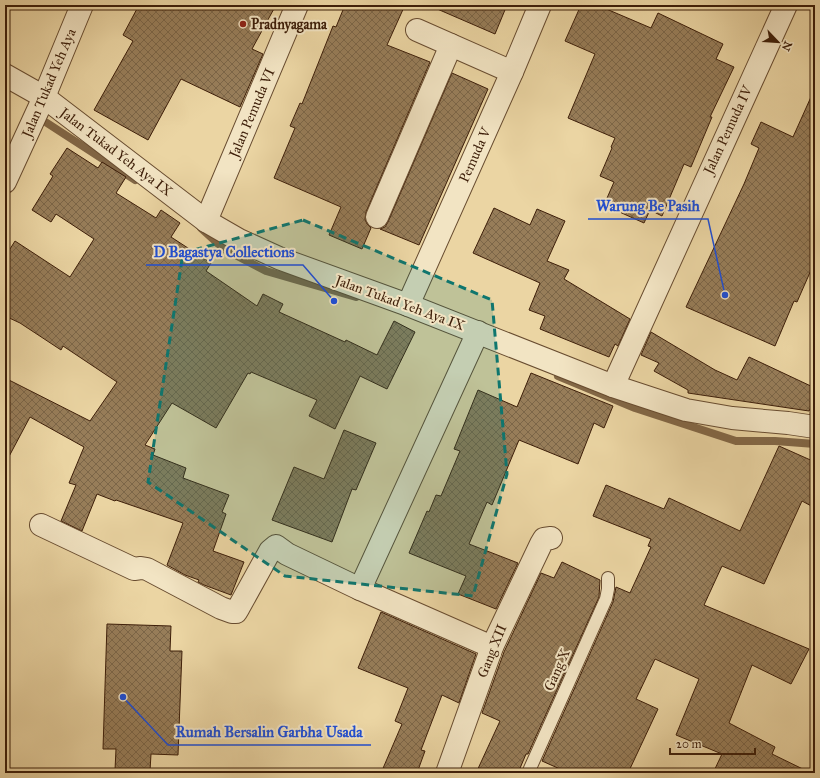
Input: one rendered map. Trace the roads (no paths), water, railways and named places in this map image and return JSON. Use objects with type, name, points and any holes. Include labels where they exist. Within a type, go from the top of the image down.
[{"type":"street","name":"Jalan Tukad Yeh Aya","points":[[5,182],[44,97],[82,5]]},
{"type":"street","name":"Jalan Pemuda VI","points":[[206,221],[298,5]]},
{"type":"street","name":"Pemuda V","points":[[408,305],[512,72],[540,5]]},
{"type":"street","name":"Jalan Pemuda IV","points":[[613,386],[786,5]]},
{"type":"street","points":[[417,30],[512,72]]},
{"type":"street","points":[[377,216],[451,45]]},
{"type":"street","name":"Jalan Tukad Yeh Aya IX","points":[[5,75],[44,97],[206,221],[239,240],[281,259],[408,305],[613,386],[686,410],[732,418],[815,427]]},
{"type":"street","points":[[360,589],[478,332]]},
{"type":"street","points":[[41,525],[134,569],[147,569],[221,608],[232,612],[236,612],[270,550],[276,546],[287,554],[360,589],[492,647]]},
{"type":"street","name":"Gang XII","points":[[447,773],[492,647],[541,544],[544,539],[551,538]]},
{"type":"lane","name":"Gang X","points":[[528,773],[606,599],[608,578]]},
{"type":"waterway","points":[[47,123],[135,180]]},
{"type":"waterway","points":[[201,228],[224,249],[266,271],[356,297]]},
{"type":"waterway","points":[[558,376],[635,408],[736,441],[775,441],[815,444]]},
{"type":"place","name":"Pradnyagama","points":[[243,24]]},
{"type":"place","name":"Warung Be Pasih","points":[[725,295]]},
{"type":"place","name":"D Bagastya Collections","points":[[334,301]]},
{"type":"place","name":"Rumah Bersalin Garbha Usada","points":[[123,697]]}]
